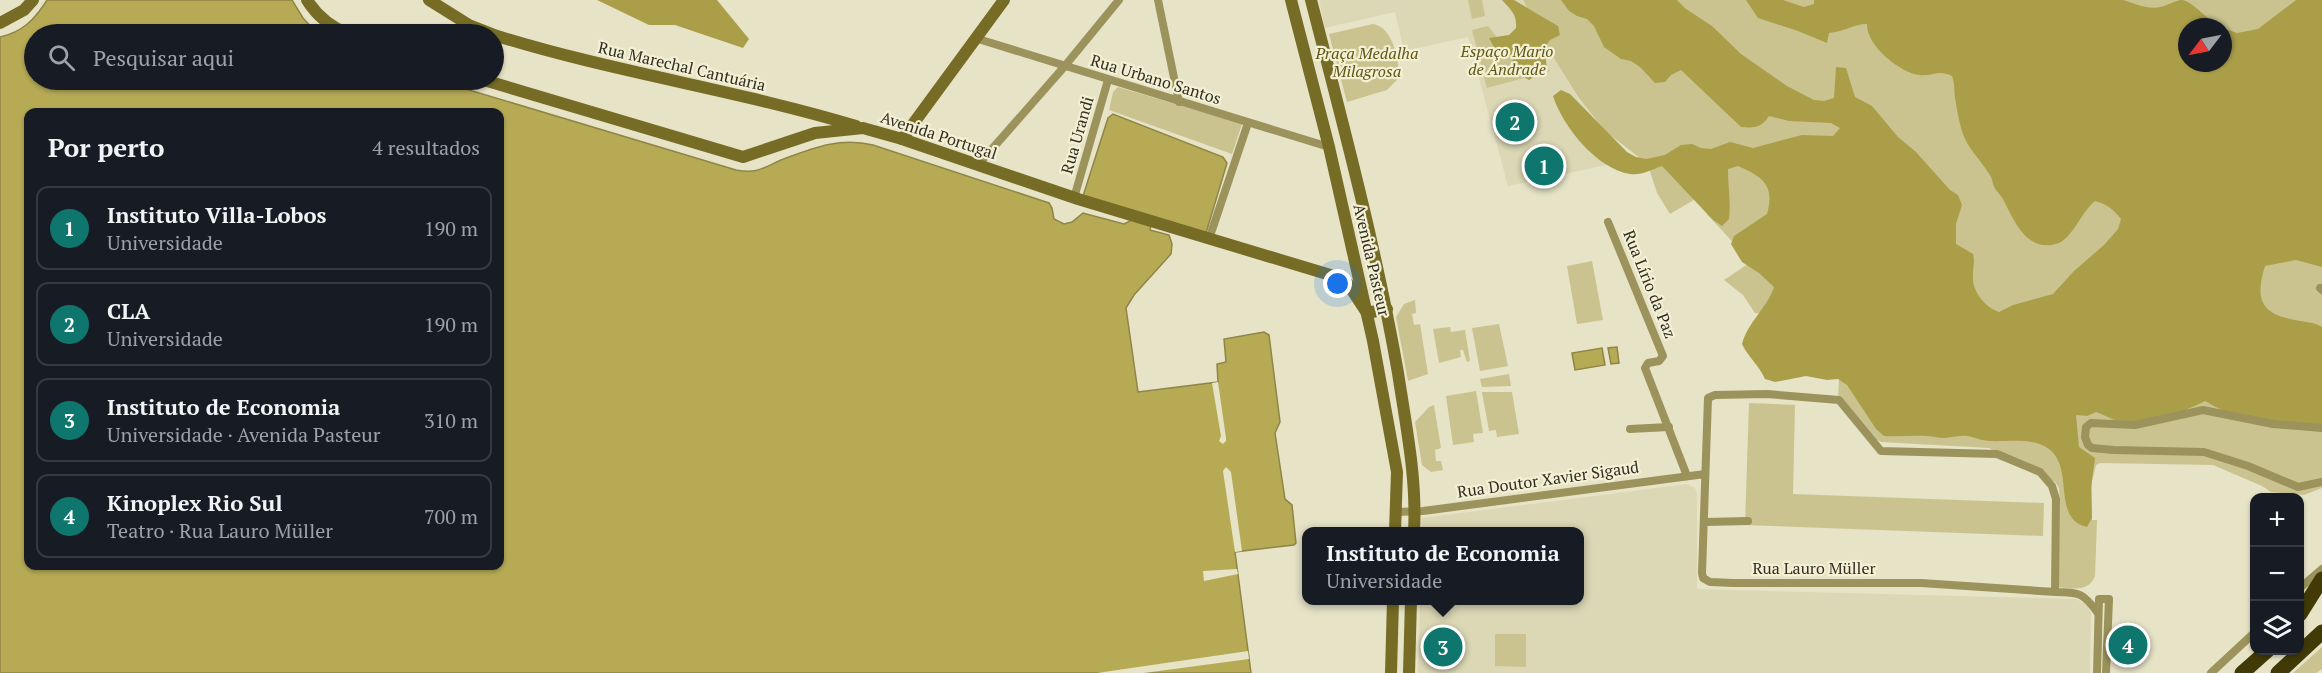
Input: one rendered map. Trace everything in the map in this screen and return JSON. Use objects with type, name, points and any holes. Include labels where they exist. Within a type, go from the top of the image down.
[{"type":"highway","points":[[2304,608],[2322,579]]},
{"type":"highway","points":[[2278,673],[2322,632]]},
{"type":"highway","points":[[2242,673],[2263,655]]},
{"type":"street","points":[[0,23],[24,10],[33,0]]},
{"type":"street","points":[[307,0],[329,24]]},
{"type":"street","name":"Rua Marechal Cantuária","points":[[429,0],[467,24]]},
{"type":"street","points":[[902,139],[1004,0]]},
{"type":"street","points":[[978,165],[1119,0]]},
{"type":"street","points":[[1158,0],[1179,102]]},
{"type":"street","name":"Avenida Pasteur","points":[[1291,0],[1329,147],[1367,313],[1397,472],[1395,527]]},
{"type":"street","name":"Avenida Pasteur","points":[[1311,0],[1387,309],[1414,478],[1414,527]]},
{"type":"street","name":"Rua Marechal Cantuária","points":[[504,38],[820,115],[863,128]]},
{"type":"street","name":"Rua Urbano Santos","points":[[975,38],[1329,147]]},
{"type":"street","name":"Rua Urandi","points":[[1076,198],[1108,80]]},
{"type":"street","name":"Avenida Portugal","points":[[504,86],[743,157],[815,133],[863,128],[1076,198],[1337,277],[1348,284],[1367,313]]},
{"type":"street","points":[[815,133],[820,115]]},
{"type":"street","points":[[1206,238],[1248,123]]},
{"type":"street","name":"Rua Lírio da Paz","points":[[1608,222],[1662,358],[1648,363],[1645,368],[1669,427]]},
{"type":"street","points":[[1359,278],[1380,275]]},
{"type":"street","points":[[1367,313],[1387,309]]},
{"type":"street","name":"Rua Lauro Müller","points":[[2055,592],[2056,499],[2052,486],[2034,468],[1997,454],[1881,451],[1839,400],[1767,394],[1715,395],[1708,398],[1706,522],[1702,573],[1703,578],[1710,582],[1733,584],[1921,583],[2081,594],[2098,612]]},
{"type":"street","points":[[2322,429],[2254,421],[2203,410],[2134,425],[2095,422],[2088,424],[2085,437],[2088,445],[2114,450],[2204,452],[2231,460],[2298,487],[2322,482]]},
{"type":"street","points":[[1630,429],[1669,427],[1687,476]]},
{"type":"street","name":"Rua Doutor Xavier Sigaud","points":[[1396,512],[1415,512],[1705,474]]},
{"type":"street","points":[[1706,522],[1748,521]]},
{"type":"street","points":[[2304,585],[2322,569]]},
{"type":"street","points":[[2097,673],[2098,612],[2104,599],[2106,673]]},
{"type":"street","points":[[1390,673],[1393,605]]},
{"type":"street","points":[[1409,673],[1411,605]]},
{"type":"street","points":[[2211,673],[2250,637]]},
{"type":"shaded area","points":[[47,0],[292,0],[309,24],[27,24]]},
{"type":"shaded area","points":[[597,0],[717,0],[749,39],[743,48],[675,25],[649,25]]},
{"type":"shaded area","points":[[1319,0],[1522,0],[1578,99],[1630,160],[1508,186],[1468,37],[1404,51],[1395,12],[1325,28]]},
{"type":"shaded area","points":[[1502,0],[1514,0],[1558,26],[1560,35],[1550,40],[1544,48],[1547,68],[1529,80],[1517,71],[1512,57],[1494,47],[1489,38],[1509,35],[1516,28],[1511,10]]},
{"type":"shaded area","points":[[1561,0],[1677,0],[1686,9],[1712,26],[1741,54],[1787,86],[1814,100],[1824,101],[1834,98],[1836,67],[1846,68],[1855,97],[1872,106],[1898,137],[1916,152],[1950,190],[1958,195],[1962,205],[1956,224],[1956,244],[1973,254],[1973,280],[1976,292],[1988,306],[1999,312],[2013,305],[2053,294],[2074,271],[2104,245],[2118,229],[2121,219],[2110,207],[2095,201],[2072,232],[2062,241],[2046,245],[2029,239],[2017,226],[1991,177],[1965,139],[1952,76],[1942,73],[1919,75],[1902,69],[1878,49],[1868,32],[1867,24],[1829,33],[1827,43],[1758,18],[1746,0],[1783,0],[1804,7],[1814,4],[1814,0],[2123,0],[2155,8],[2182,0],[2191,4],[2207,18],[2178,18],[2178,72],[2232,72],[2232,31],[2237,33],[2258,29],[2296,0],[2322,0],[2322,267],[2296,260],[2265,266],[2261,296],[2267,309],[2274,314],[2322,327],[2322,425],[2277,423],[2247,418],[2232,414],[2205,401],[2174,414],[2139,422],[2118,421],[2096,412],[2087,416],[2076,415],[2079,447],[2095,458],[2091,488],[2092,518],[2087,527],[2076,522],[2070,514],[2057,457],[2043,445],[2028,441],[1987,441],[1964,436],[1944,438],[1884,436],[1876,429],[1847,385],[1838,379],[1827,380],[1806,376],[1775,382],[1765,379],[1742,344],[1774,287],[1742,262],[1731,244],[1734,236],[1767,214],[1769,196],[1765,183],[1738,166],[1728,169],[1729,219],[1722,226],[1713,220],[1662,166],[1642,173],[1630,174],[1605,164],[1573,133],[1553,96],[1561,90],[1570,94],[1627,152],[1646,159],[1665,155],[1681,145],[1692,144],[1711,149],[1730,142],[1753,148],[1802,135],[1833,136],[1840,128],[1831,123],[1789,121],[1769,116],[1757,126],[1741,127],[1681,70],[1671,75],[1665,82],[1655,83],[1640,67],[1631,61],[1621,59],[1604,47],[1594,26],[1587,19],[1569,11]]},
{"type":"shaded area","points":[[24,26],[24,90],[469,90],[736,170],[760,169],[826,145],[849,142],[873,145],[1049,203],[1054,219],[1064,224],[1072,222],[1083,213],[1124,224],[1132,217],[1083,196],[1108,118],[1113,114],[1223,157],[1227,163],[1206,233],[1152,220],[1150,230],[1169,235],[1172,244],[1171,254],[1134,295],[1126,308],[1138,392],[1218,382],[1217,364],[1226,362],[1224,339],[1264,332],[1269,335],[1280,422],[1275,433],[1285,499],[1292,505],[1296,543],[1235,552],[1251,673],[0,673],[0,37]]},
{"type":"shaded area","points":[[1617,347],[1619,363],[1611,364],[1608,348]]},
{"type":"shaded area","points":[[1602,348],[1605,365],[1575,370],[1572,353]]},
{"type":"shaded area","points":[[1687,484],[1695,488],[1697,494],[1697,589],[2076,599],[2086,604],[2091,613],[2090,673],[1418,673],[1420,605],[1584,605],[1584,527],[1421,527],[1422,518]]},
{"type":"green space","points":[[1468,0],[1482,0],[1485,16],[1472,19]]},
{"type":"green space","points":[[1523,0],[2322,0],[2322,488],[2304,495],[2304,493],[2271,492],[2213,465],[2100,463],[2096,465],[2092,481],[2092,520],[2097,520],[2095,576],[2084,587],[2057,587],[2060,503],[2059,488],[2055,482],[1989,448],[1881,442],[1875,439],[1838,400],[1840,355],[1763,314],[1755,313],[1743,295],[1724,280],[1751,262],[1706,213],[1697,198],[1670,214],[1657,193],[1649,168],[1605,131],[1578,97],[1535,27]]},
{"type":"green space","name":"Praça Medalha Milagrosa","points":[[1373,24],[1386,31],[1394,45],[1399,78],[1387,90],[1347,102],[1329,34]]},
{"type":"green space","name":"Espaço Mario de Andrade","points":[[1488,26],[1500,41],[1525,36],[1550,71],[1487,88],[1472,30]]},
{"type":"green space","points":[[1118,87],[1242,124],[1232,154],[1109,110],[1113,92]]},
{"type":"green space","points":[[1592,261],[1603,320],[1577,324],[1567,266]]},
{"type":"green space","points":[[1415,300],[1416,313],[1412,314],[1414,325],[1420,324],[1428,374],[1408,381],[1396,317],[1404,304]]},
{"type":"green space","points":[[1499,324],[1508,366],[1480,371],[1472,328]]},
{"type":"green space","points":[[1450,327],[1451,332],[1465,330],[1470,361],[1467,362],[1463,350],[1460,350],[1461,357],[1439,363],[1433,329]]},
{"type":"green space","points":[[1509,374],[1511,386],[1482,387],[1480,379]]},
{"type":"green space","points":[[1476,391],[1483,433],[1473,434],[1474,442],[1453,445],[1446,396]]},
{"type":"green space","points":[[1482,392],[1512,392],[1519,434],[1497,437],[1496,430],[1489,431]]},
{"type":"green space","points":[[1749,403],[1795,405],[1793,494],[2044,503],[2043,536],[1745,525]]},
{"type":"green space","points":[[1434,405],[1441,448],[1435,450],[1436,461],[1441,461],[1443,470],[1431,472],[1422,465],[1415,422],[1429,407]]},
{"type":"green space","points":[[1495,634],[1526,634],[1526,667],[1495,666]]},
{"type":"green space","points":[[2322,647],[2322,669],[2316,673],[2293,673]]},
{"type":"pier","points":[[1218,382],[1226,438],[1223,444],[1219,441],[1221,436],[1212,383]]},
{"type":"pier","points":[[1226,467],[1231,472],[1242,551],[1235,552],[1223,471]]},
{"type":"pier","points":[[1237,569],[1238,574],[1204,581],[1203,571]]},
{"type":"pier","points":[[1248,651],[1249,659],[1144,673],[1097,673]]},
{"type":"place","name":"CLA","points":[[1515,122]]},
{"type":"place","name":"Instituto Villa-Lobos","points":[[1544,166]]},
{"type":"place","name":"Kinoplex Rio Sul","points":[[2128,645]]},
{"type":"place","name":"Instituto de Economia","points":[[1443,647]]}]
